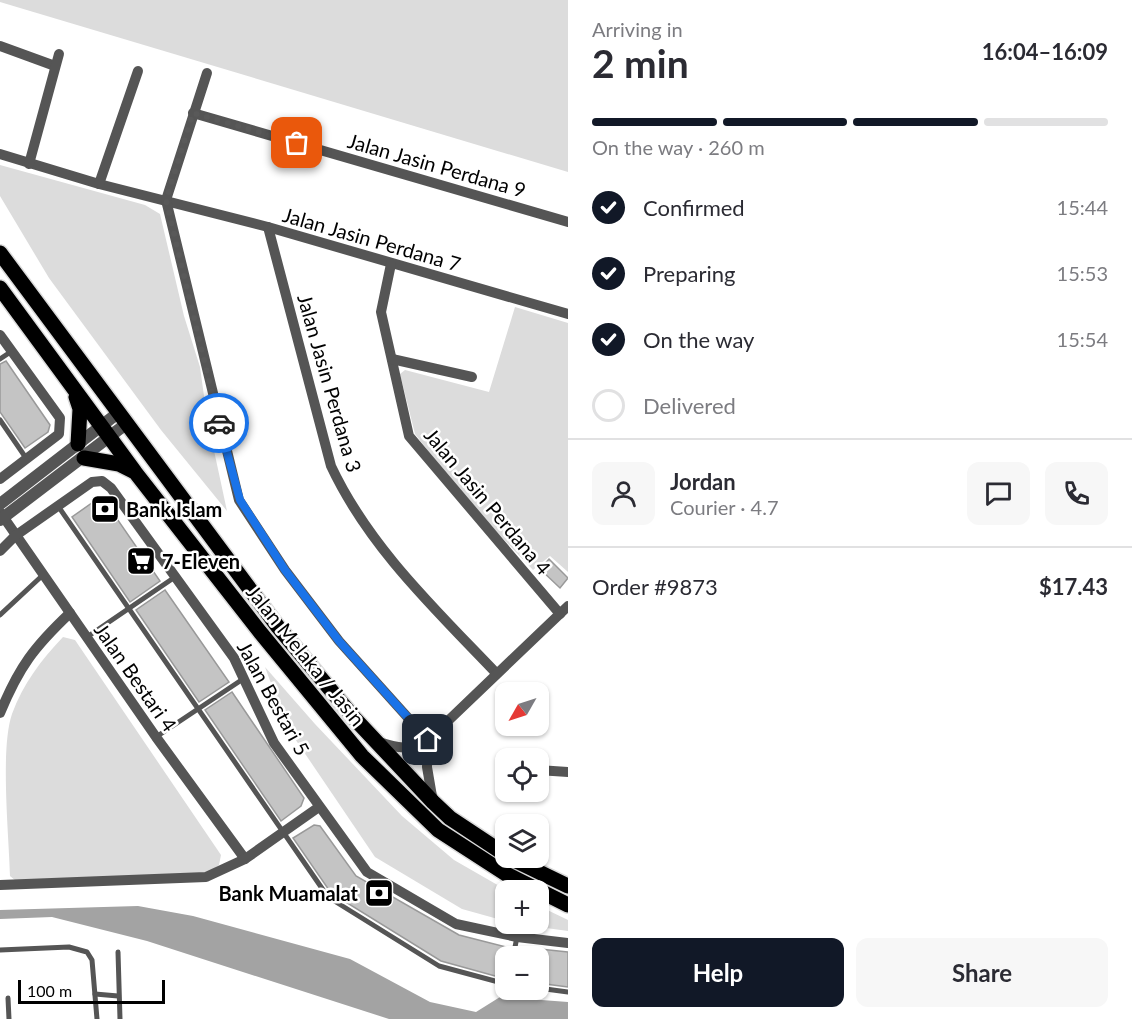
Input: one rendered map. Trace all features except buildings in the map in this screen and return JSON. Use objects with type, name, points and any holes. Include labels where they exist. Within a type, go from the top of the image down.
[{"type":"main road","name":"Jalan Melaka / Jasin","points":[[0,253],[278,627],[375,741],[433,802],[450,818],[495,848]]},
{"type":"main road","name":"Jalan Melaka / Jasin","points":[[0,288],[135,472],[260,632],[362,756],[438,830],[506,874],[568,905]]},
{"type":"main road","points":[[73,389],[80,409],[81,451],[135,472]]},
{"type":"main road","points":[[531,868],[568,886]]},
{"type":"street","points":[[0,46],[55,66]]},
{"type":"street","points":[[28,164],[59,54]]},
{"type":"street","points":[[99,184],[138,71]]},
{"type":"street","points":[[207,72],[166,200],[240,500],[285,570],[339,641],[428,740],[427,767],[433,802]]},
{"type":"street","name":"Jalan Jasin Perdana 9","points":[[193,113],[568,222]]},
{"type":"street","name":"Jalan Jasin Perdana 7","points":[[0,154],[28,164],[268,228],[568,314]]},
{"type":"street","name":"Jalan Jasin Perdana 3","points":[[268,228],[331,466],[343,492],[363,524],[396,564],[496,673]]},
{"type":"street","name":"Jalan Jasin Perdana 4","points":[[391,264],[381,312],[414,444],[564,610]]},
{"type":"street","points":[[0,335],[60,418],[58,434],[0,479]]},
{"type":"street","points":[[392,359],[472,377]]},
{"type":"street","points":[[1,517],[81,451],[101,424],[122,419]]},
{"type":"street","points":[[0,504],[81,451],[110,437],[122,419]]},
{"type":"street","name":"Jalan Bestari 5","points":[[0,551],[15,536],[92,482],[102,481],[111,488],[234,658],[274,744],[367,872],[456,924],[516,937],[568,943]]},
{"type":"street","name":"Jalan Bestari 4","points":[[1,517],[44,574],[156,737],[245,860]]},
{"type":"street","points":[[375,741],[400,749],[412,749],[428,740],[564,610]]},
{"type":"street","points":[[0,713],[18,675],[37,645],[70,613]]},
{"type":"street","points":[[549,771],[568,772]]},
{"type":"street","points":[[0,885],[206,877],[245,860],[319,807]]},
{"type":"lane","points":[[0,359],[12,351]]},
{"type":"lane","points":[[0,420],[27,458]]},
{"type":"lane","points":[[58,506],[332,901],[440,966],[495,981]]},
{"type":"lane","points":[[0,615],[44,574]]},
{"type":"lane","points":[[86,637],[175,577]]},
{"type":"lane","points":[[156,737],[243,679]]},
{"type":"lane","points":[[515,946],[516,937]]},
{"type":"lane","points":[[0,950],[69,947],[87,952],[92,960],[97,1019]]},
{"type":"lane","points":[[118,952],[120,1019]]},
{"type":"lane","points":[[549,989],[568,992]]},
{"type":"lane","points":[[95,993],[118,996]]},
{"type":"lane","points":[[8,998],[9,1019]]},
{"type":"shaded area","points":[[0,0],[568,0],[568,172],[0,2]]},
{"type":"shaded area","points":[[0,165],[145,205],[160,214],[184,316],[200,367],[207,418],[227,511],[161,430],[49,278],[0,196]]},
{"type":"shaded area","points":[[515,307],[568,323],[568,572],[550,556],[533,570],[467,501],[415,434],[400,374],[405,370],[489,392]]},
{"type":"shaded area","points":[[63,637],[75,640],[221,855],[219,865],[207,873],[16,881],[10,876],[6,770],[8,729],[16,703],[27,683]]},
{"type":"shaded area","points":[[265,667],[402,816],[454,860],[495,884],[495,918],[462,909],[375,857],[287,727]]},
{"type":"shaded area","points":[[138,906],[193,916],[350,959],[430,1002],[476,1012],[495,1000],[568,1002],[568,1019],[389,1019],[147,941],[52,917],[0,919],[0,910]]},
{"type":"shaded area","points":[[549,911],[568,920],[568,931],[549,928]]},
{"type":"way so far","points":[[219,423],[166,200],[193,113],[297,143]]},
{"type":"place","name":"Bank Islam","points":[[105,509]]},
{"type":"place","name":"7-Eleven","points":[[141,561]]},
{"type":"place","name":"Bank Muamalat","points":[[379,893]]},
{"type":"route","points":[[219,423],[240,500],[285,570],[339,641],[428,740]]}]
